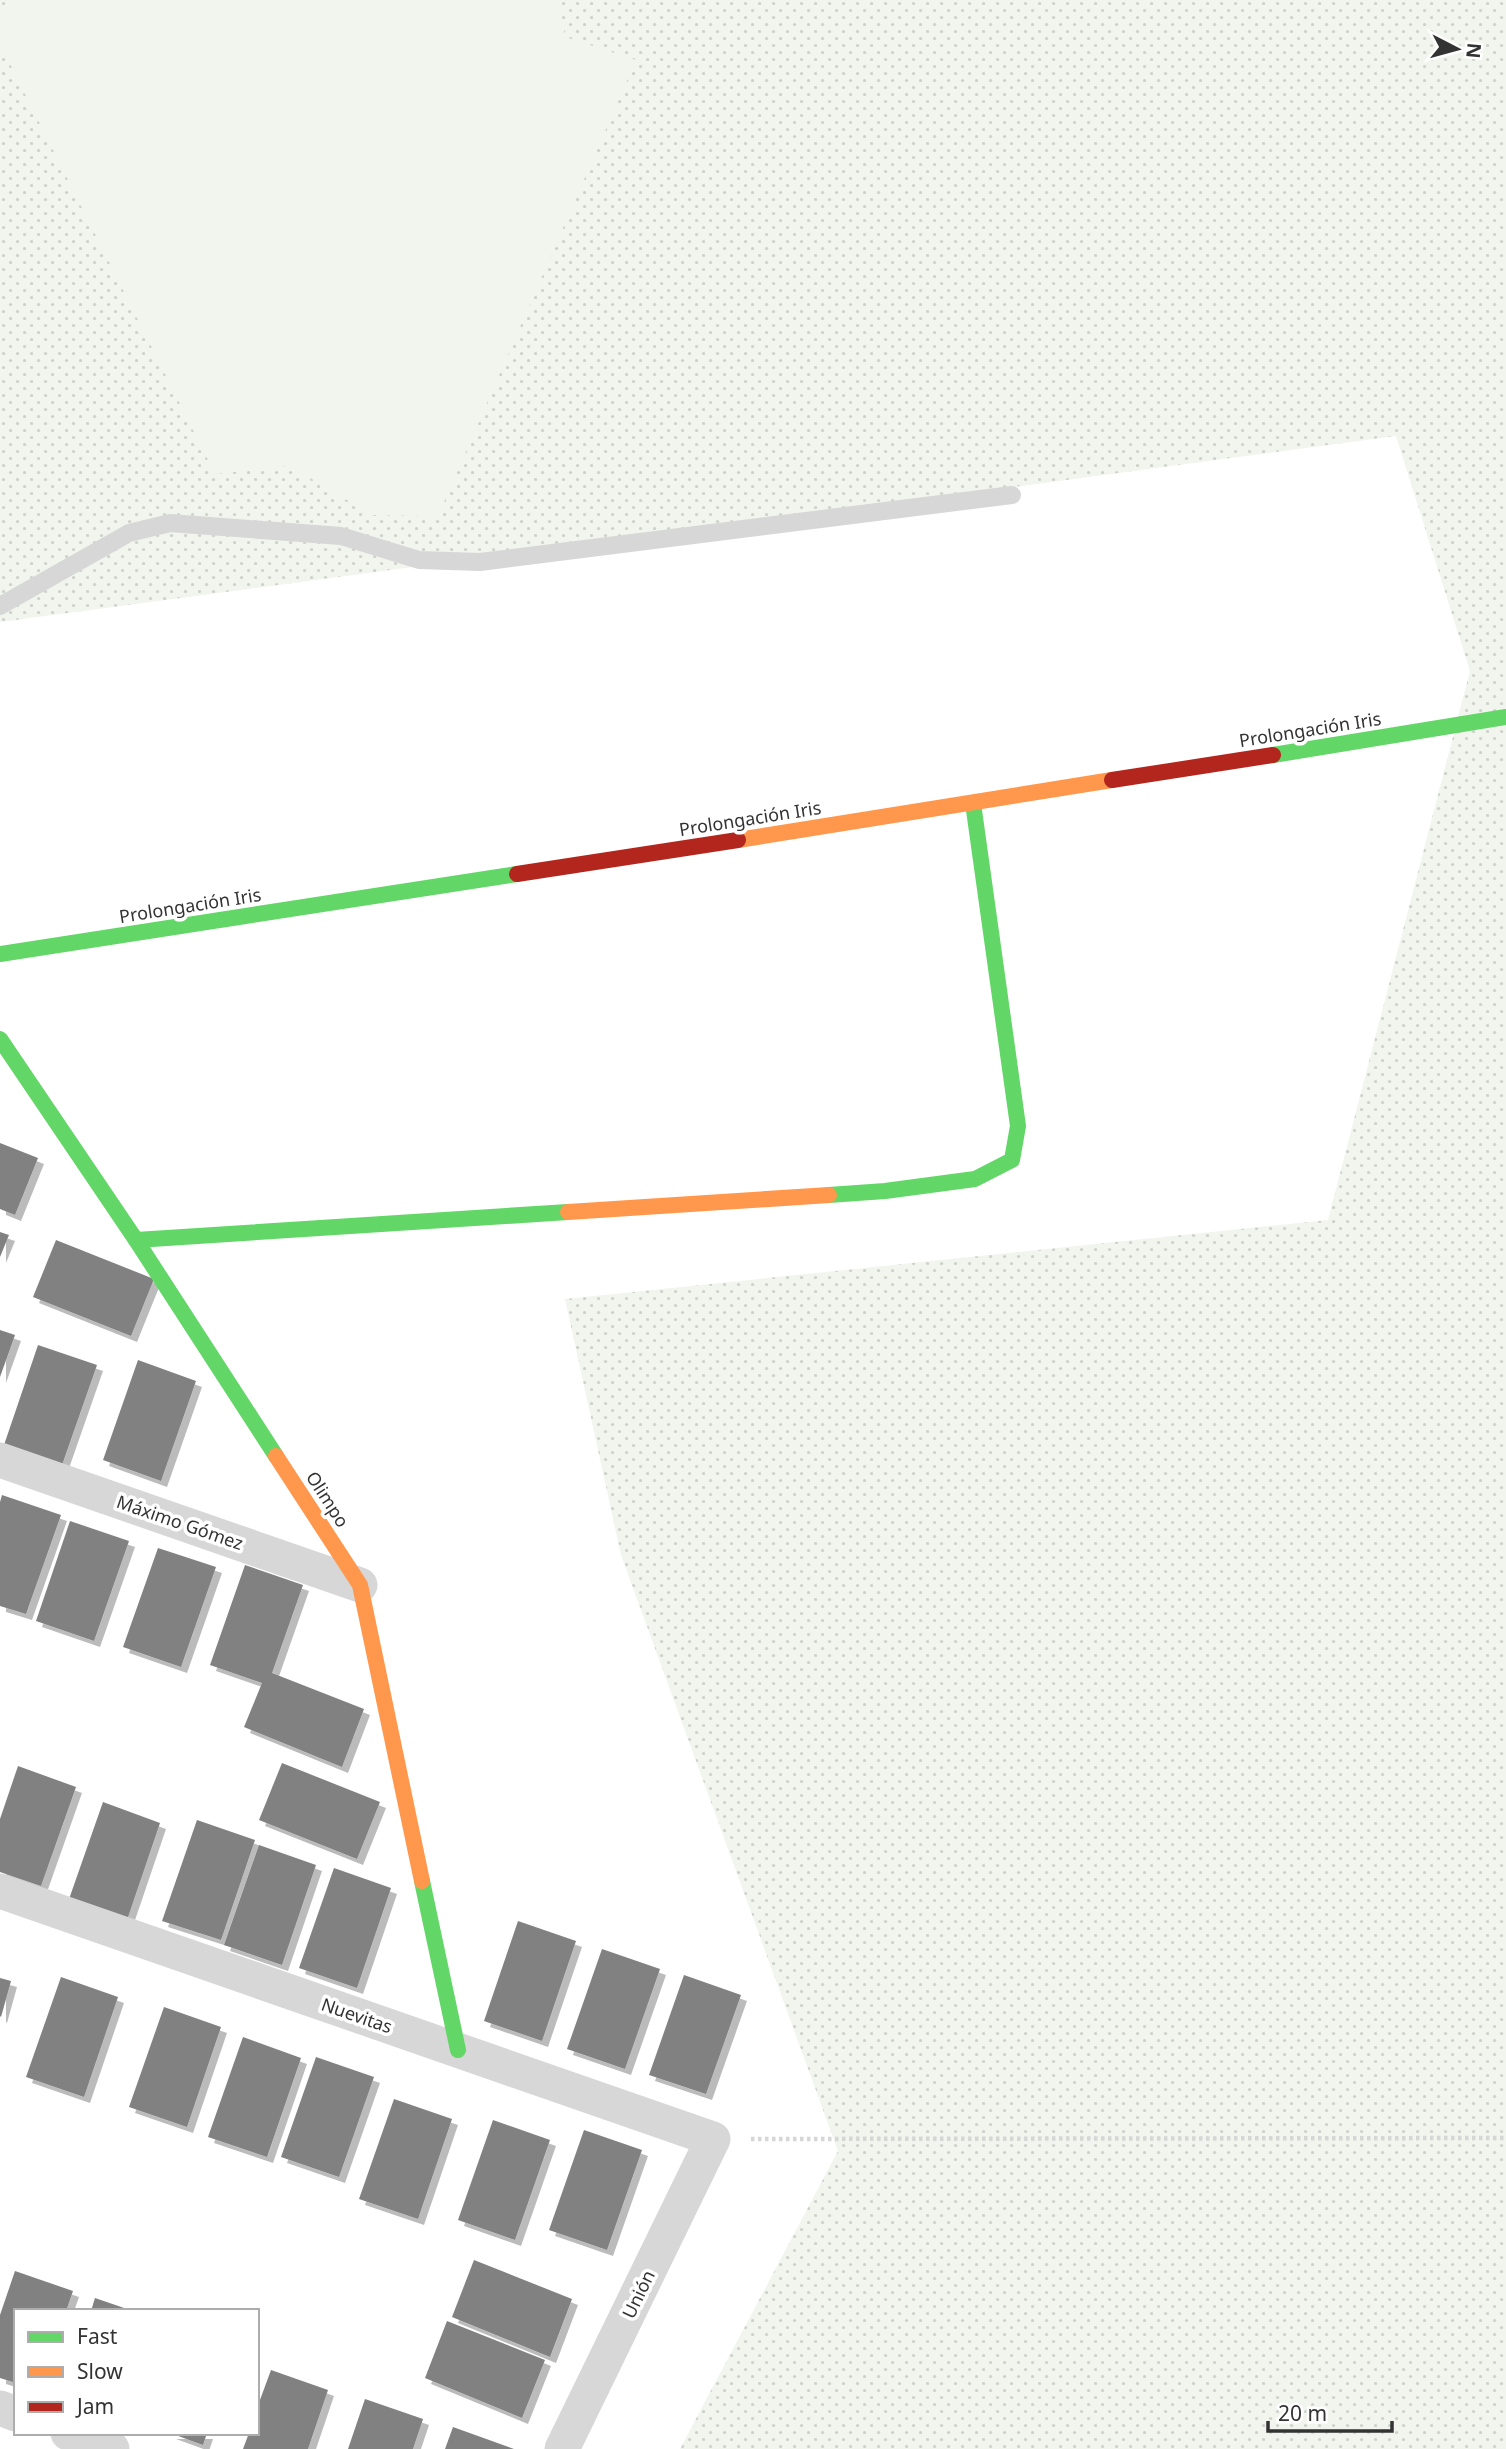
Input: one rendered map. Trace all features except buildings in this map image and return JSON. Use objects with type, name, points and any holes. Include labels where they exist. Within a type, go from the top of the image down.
[{"type":"street","name":"Prolongación Iris","points":[[0,954],[1506,717]]},
{"type":"street","points":[[136,1240],[885,1191],[975,1179],[1012,1160],[1018,1126],[972,803]]},
{"type":"street","name":"Olimpo","points":[[0,1039],[136,1240],[360,1585],[458,2050]]},
{"type":"street","name":"Máximo Gómez","points":[[0,1460],[360,1585]]},
{"type":"street","name":"Nuevitas","points":[[0,1891],[713,2139]]},
{"type":"street","name":"Unión","points":[[562,2449],[713,2139]]},
{"type":"street","points":[[74,2435],[112,2449]]},
{"type":"lane","points":[[0,606],[128,533],[170,523],[341,536],[419,560],[480,562],[1012,495]]},
{"type":"path","points":[[713,2139],[1506,2138]]},
{"type":"shaded area","points":[[0,0],[1506,0],[1506,2449],[680,2449],[838,2151],[621,1555],[565,1299],[1328,1220],[1470,671],[1396,436],[0,622]]},
{"type":"shaded area","points":[[20,0],[559,0],[565,37],[636,60],[438,516],[372,515],[290,466],[215,474],[0,44],[0,11]]},
{"type":"traffic: fast","points":[[1273,755],[1506,717]]},
{"type":"traffic: fast","points":[[829,1195],[885,1191],[975,1179],[1012,1160],[1018,1126],[973,803]]},
{"type":"traffic: fast","points":[[0,954],[517,874]]},
{"type":"traffic: fast","points":[[0,1039],[136,1240],[276,1456]]},
{"type":"traffic: fast","points":[[136,1240],[568,1212]]},
{"type":"traffic: fast","points":[[422,1881],[458,2050]]},
{"type":"traffic: slow","points":[[738,840],[1112,780]]},
{"type":"traffic: slow","points":[[568,1212],[829,1195]]},
{"type":"traffic: slow","points":[[276,1456],[360,1585],[422,1881]]},
{"type":"traffic: jam","points":[[1112,780],[1273,755]]},
{"type":"traffic: jam","points":[[517,874],[738,840]]}]
